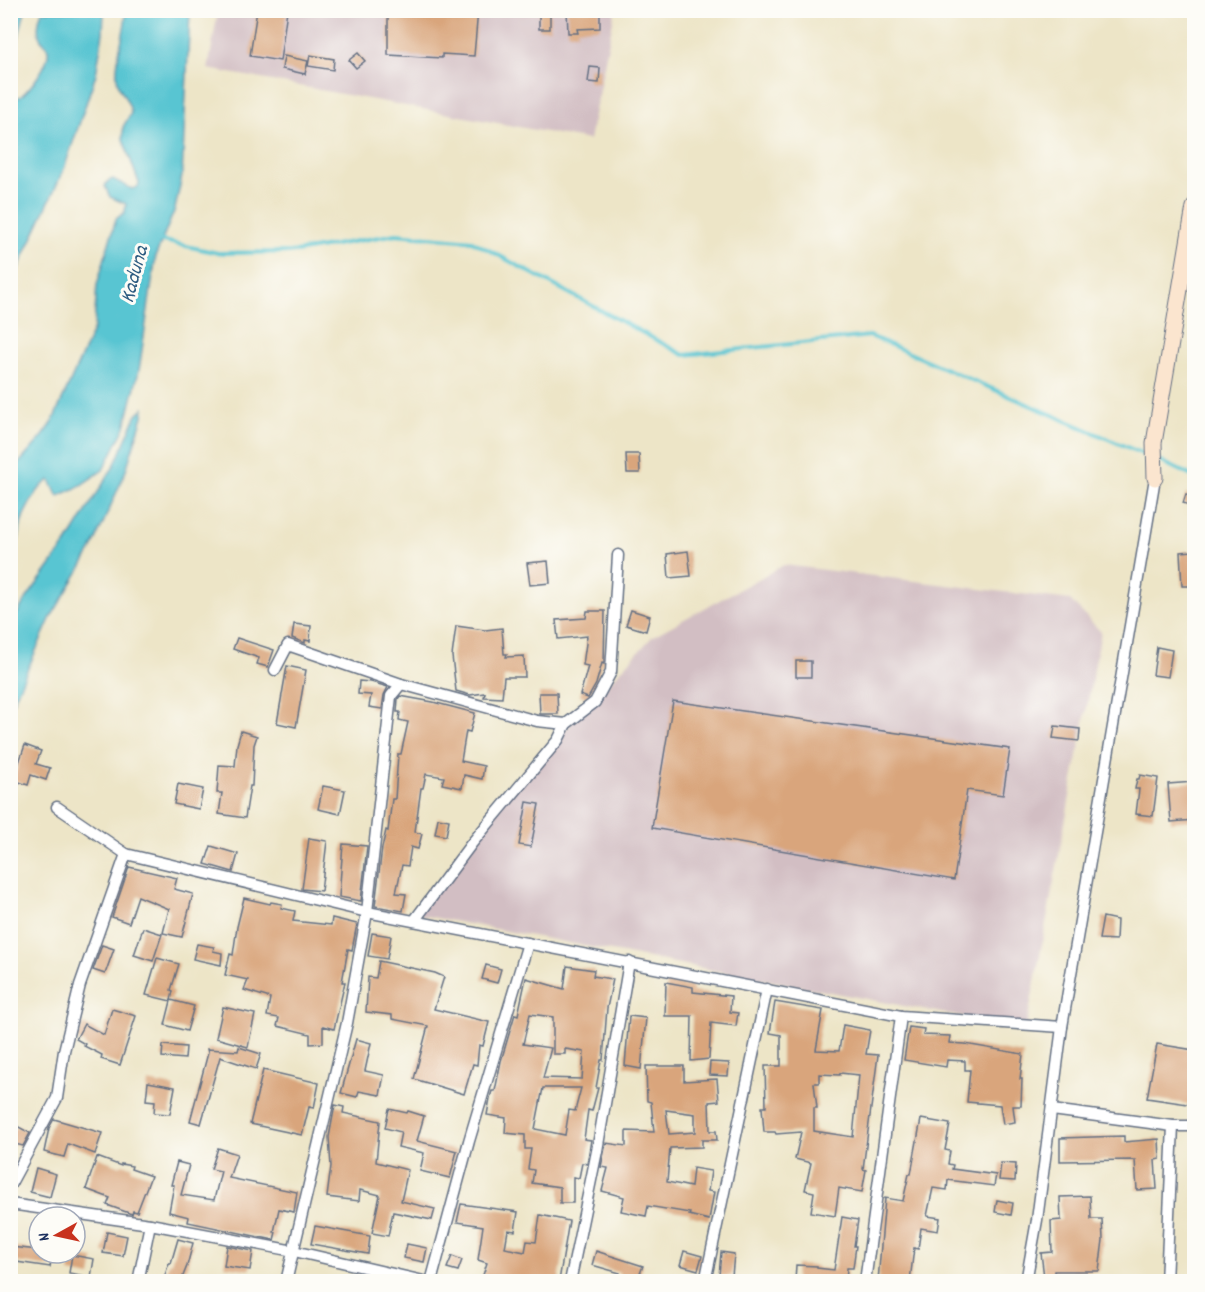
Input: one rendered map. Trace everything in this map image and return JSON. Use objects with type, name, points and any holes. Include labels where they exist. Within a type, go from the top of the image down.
[{"type":"street","points":[[1026,1281],[1037,1220],[1062,1027],[1155,478],[1154,443],[1194,207]]},
{"type":"street","points":[[414,921],[472,843],[558,740],[566,724],[595,702],[611,672],[618,555]]},
{"type":"street","points":[[275,670],[288,645],[401,684],[537,721],[566,724]]},
{"type":"street","points":[[286,1281],[347,1023],[367,912],[391,696],[401,684]]},
{"type":"street","points":[[57,807],[126,854],[367,912],[901,1016],[1062,1027]]},
{"type":"street","points":[[10,1185],[57,1098],[64,1051],[80,985],[126,854]]},
{"type":"street","points":[[10,1204],[150,1224],[294,1251],[430,1281],[528,943]]},
{"type":"street","points":[[570,1281],[597,1151],[629,962]]},
{"type":"street","points":[[705,1281],[767,989]]},
{"type":"street","points":[[865,1281],[901,1016]]},
{"type":"street","points":[[1052,1110],[1173,1126],[1194,1126]]},
{"type":"street","points":[[1166,1281],[1173,1126]]},
{"type":"street","points":[[138,1281],[150,1224]]},
{"type":"shaded area","points":[[218,11],[615,11],[589,140],[208,69]]},
{"type":"shaded area","points":[[784,565],[1070,600],[1101,632],[1026,1029],[415,914],[496,804],[653,636]]},
{"type":"water","points":[[10,11],[25,11],[11,66]]},
{"type":"water","points":[[42,11],[104,11],[103,33],[96,74],[64,169],[11,284],[11,97],[20,97],[24,93],[46,62],[48,50],[38,31]]},
{"type":"water","name":"Kaduna","points":[[126,11],[190,11],[182,176],[175,209],[156,255],[139,370],[125,427],[103,470],[78,487],[59,496],[50,480],[42,486],[24,515],[18,541],[11,551],[11,472],[51,425],[94,328],[97,285],[116,219],[125,212],[126,204],[110,197],[105,186],[113,179],[132,189],[138,187],[139,183],[123,139],[123,127],[131,113],[129,104],[119,88],[117,78]]},
{"type":"water","points":[[144,408],[125,473],[91,551],[51,617],[11,706],[11,624],[68,541],[114,466],[136,416]]},
{"type":"building","points":[[257,10],[287,10],[280,61],[250,56]]},
{"type":"building","points":[[388,10],[478,10],[474,56],[442,54],[442,58],[388,55]]},
{"type":"building","points":[[539,10],[550,10],[550,29],[539,29]]},
{"type":"building","points":[[567,10],[600,10],[600,28],[577,29],[578,33],[568,33]]},
{"type":"building","points":[[358,53],[365,61],[356,68],[349,60]]},
{"type":"building","points":[[310,55],[334,59],[333,70],[308,66]]},
{"type":"building","points":[[284,56],[308,61],[305,74],[282,69]]},
{"type":"building","points":[[590,67],[600,68],[599,83],[588,82]]},
{"type":"building","points":[[626,454],[639,454],[640,473],[627,473]]},
{"type":"building","points":[[1186,494],[1194,497],[1193,506],[1183,503]]},
{"type":"building","points":[[688,551],[691,576],[669,578],[667,554]]},
{"type":"building","points":[[1194,551],[1194,586],[1182,586],[1180,552]]},
{"type":"building","points":[[548,561],[550,583],[530,585],[527,563]]},
{"type":"building","points":[[631,610],[650,616],[646,631],[626,625]]},
{"type":"building","points":[[587,611],[605,611],[604,664],[602,663],[596,684],[588,698],[580,695],[588,666],[583,665],[587,636],[558,639],[556,620],[586,618]]},
{"type":"building","points":[[294,624],[311,626],[310,641],[305,640],[305,643],[292,638]]},
{"type":"building","points":[[456,626],[485,630],[502,628],[504,654],[507,654],[506,657],[524,656],[525,677],[504,677],[502,698],[484,697],[485,693],[470,695],[456,691],[452,656]]},
{"type":"building","points":[[237,638],[274,650],[268,667],[257,664],[259,658],[233,649]]},
{"type":"building","points":[[1157,647],[1172,650],[1168,677],[1153,675]]},
{"type":"building","points":[[796,661],[811,661],[811,677],[796,677]]},
{"type":"building","points":[[287,666],[306,670],[296,727],[277,723]]},
{"type":"building","points":[[359,681],[388,687],[382,709],[369,707],[371,695],[358,694]]},
{"type":"building","points":[[539,693],[557,693],[558,714],[540,714]]},
{"type":"building","points":[[400,696],[475,713],[470,732],[466,731],[461,761],[484,766],[482,779],[464,775],[462,788],[442,784],[444,777],[426,774],[423,788],[421,788],[415,832],[422,834],[418,849],[411,847],[408,866],[402,865],[396,893],[406,894],[403,911],[375,906],[382,848],[386,830],[388,831],[392,799],[395,799],[398,754],[401,754],[408,722],[399,720],[400,712],[397,712]]},
{"type":"building","points":[[673,701],[1010,749],[1003,795],[967,790],[954,880],[652,828]]},
{"type":"building","points":[[1055,726],[1080,729],[1079,741],[1053,738]]},
{"type":"building","points":[[241,731],[257,736],[254,745],[252,786],[250,786],[245,818],[219,814],[222,793],[217,793],[219,765],[235,766]]},
{"type":"building","points":[[25,745],[41,751],[36,764],[50,768],[46,780],[31,775],[28,785],[13,780]]},
{"type":"building","points":[[1140,775],[1158,778],[1153,816],[1136,814],[1139,789],[1135,789]]},
{"type":"building","points":[[1194,782],[1194,820],[1171,822],[1168,784]]},
{"type":"building","points":[[178,784],[203,789],[199,809],[174,804]]},
{"type":"building","points":[[323,786],[345,790],[340,814],[318,809]]},
{"type":"building","points":[[527,802],[539,804],[531,847],[519,845]]},
{"type":"building","points":[[438,818],[449,820],[446,836],[435,834]]},
{"type":"building","points":[[309,838],[327,841],[321,891],[302,889]]},
{"type":"building","points":[[343,844],[367,846],[361,901],[339,897]]},
{"type":"building","points":[[211,846],[238,854],[233,872],[205,864]]},
{"type":"building","points":[[129,867],[177,878],[174,889],[193,894],[182,937],[163,933],[169,909],[138,896],[129,923],[112,917]]},
{"type":"building","points":[[244,898],[270,904],[271,902],[282,904],[281,908],[295,911],[293,921],[331,925],[332,918],[357,924],[352,950],[348,949],[342,982],[345,982],[334,1029],[323,1026],[323,1043],[310,1044],[310,1034],[277,1026],[279,1018],[267,1016],[270,998],[244,990],[248,980],[225,975],[230,954],[233,955]]},
{"type":"building","points":[[1103,917],[1117,920],[1116,940],[1099,939]]},
{"type":"building","points":[[143,928],[162,934],[153,961],[134,955]]},
{"type":"building","points":[[372,933],[391,936],[387,959],[368,956]]},
{"type":"building","points":[[197,944],[214,947],[213,951],[222,953],[221,965],[193,959]]},
{"type":"building","points":[[102,945],[114,949],[105,974],[93,970]]},
{"type":"building","points":[[157,958],[179,964],[171,990],[173,991],[171,1000],[194,1006],[187,1031],[165,1025],[171,1001],[146,995]]},
{"type":"building","points":[[379,961],[444,977],[434,1009],[489,1022],[483,1046],[479,1045],[477,1065],[473,1064],[464,1094],[414,1079],[428,1026],[392,1019],[392,1015],[366,1012],[368,977],[376,978]]},
{"type":"building","points":[[486,965],[501,969],[497,983],[482,979]]},
{"type":"building","points":[[567,966],[594,970],[593,976],[613,979],[607,1008],[603,1060],[601,1060],[596,1088],[598,1088],[592,1111],[588,1110],[584,1139],[591,1140],[587,1164],[582,1163],[579,1178],[573,1177],[573,1203],[560,1203],[560,1187],[532,1183],[534,1170],[528,1169],[531,1149],[525,1149],[525,1135],[505,1133],[506,1118],[487,1115],[515,1014],[518,1015],[526,978],[564,989]],"holes":[[[530,1014],[553,1017],[553,1054],[565,1054],[565,1049],[584,1052],[582,1079],[543,1078],[551,1048],[523,1044]],[[543,1088],[581,1088],[575,1111],[569,1110],[565,1135],[535,1129]]]},
{"type":"building","points":[[666,982],[693,987],[693,992],[731,996],[730,1012],[738,1013],[736,1026],[711,1023],[709,1059],[691,1061],[692,1016],[665,1016]]},
{"type":"building","points":[[775,1002],[823,1010],[816,1050],[839,1051],[843,1025],[870,1030],[866,1054],[878,1055],[862,1192],[839,1188],[835,1216],[811,1212],[814,1192],[805,1190],[811,1163],[795,1159],[801,1132],[776,1134],[775,1132],[764,1132],[762,1107],[766,1107],[765,1066],[781,1066],[781,1035],[770,1033]],"holes":[[[819,1074],[859,1075],[853,1137],[814,1131],[814,1108],[817,1108],[814,1083],[819,1083]]]},
{"type":"building","points":[[223,1007],[255,1014],[248,1047],[216,1038]]},
{"type":"building","points":[[112,1009],[136,1016],[120,1065],[101,1059],[102,1055],[76,1039],[84,1024],[104,1035]]},
{"type":"building","points":[[629,1016],[646,1018],[641,1069],[625,1066]]},
{"type":"building","points":[[909,1027],[924,1029],[923,1035],[950,1036],[949,1043],[1023,1054],[1020,1079],[1022,1079],[1021,1106],[1013,1106],[1015,1122],[1003,1124],[1000,1105],[967,1102],[970,1070],[965,1070],[965,1061],[947,1060],[946,1067],[904,1060]]},
{"type":"building","points":[[356,1039],[371,1043],[365,1071],[384,1075],[380,1095],[359,1091],[357,1097],[341,1093]]},
{"type":"building","points":[[1157,1044],[1194,1050],[1194,1105],[1147,1098]]},
{"type":"building","points":[[163,1045],[186,1047],[185,1059],[162,1057]]},
{"type":"building","points":[[239,1047],[261,1054],[256,1069],[220,1057],[201,1124],[190,1121],[208,1053],[207,1049],[238,1051]]},
{"type":"building","points":[[710,1062],[729,1063],[728,1076],[709,1075]]},
{"type":"building","points":[[646,1066],[684,1066],[684,1081],[717,1079],[719,1101],[709,1102],[710,1131],[716,1131],[717,1140],[702,1140],[702,1147],[670,1148],[667,1182],[691,1187],[693,1168],[711,1171],[708,1191],[714,1192],[709,1220],[689,1215],[690,1213],[648,1206],[646,1216],[621,1211],[624,1197],[602,1191],[608,1168],[601,1167],[606,1143],[626,1146],[626,1131],[654,1132],[651,1102],[647,1101]],"holes":[[[666,1110],[695,1114],[695,1132],[669,1134]]]},
{"type":"building","points":[[263,1070],[319,1083],[314,1108],[309,1107],[302,1135],[250,1124]]},
{"type":"building","points":[[148,1082],[175,1087],[170,1114],[154,1113],[155,1101],[146,1100]]},
{"type":"building","points":[[335,1105],[344,1107],[343,1113],[380,1121],[376,1162],[408,1170],[401,1201],[435,1209],[432,1220],[393,1212],[388,1236],[372,1233],[380,1195],[360,1190],[359,1201],[327,1197],[331,1166],[329,1137]]},
{"type":"building","points":[[389,1109],[424,1116],[417,1141],[457,1151],[450,1178],[420,1171],[424,1153],[398,1147],[401,1132],[385,1128]]},
{"type":"building","points":[[54,1119],[102,1133],[95,1154],[68,1144],[64,1157],[44,1152],[49,1128]]},
{"type":"building","points":[[921,1119],[950,1124],[945,1150],[950,1151],[948,1164],[953,1165],[952,1169],[996,1175],[994,1186],[948,1180],[947,1190],[933,1188],[927,1216],[940,1218],[938,1231],[921,1228],[918,1249],[914,1248],[910,1281],[878,1281],[885,1198],[903,1201],[909,1174],[911,1174]]},
{"type":"building","points":[[10,1126],[16,1129],[17,1126],[30,1133],[23,1146],[10,1143]]},
{"type":"building","points":[[1124,1136],[1124,1142],[1159,1139],[1160,1159],[1155,1160],[1157,1189],[1137,1190],[1135,1160],[1060,1161],[1060,1138]]},
{"type":"building","points":[[218,1148],[237,1154],[229,1178],[297,1192],[294,1212],[279,1209],[274,1240],[188,1222],[189,1217],[169,1212],[174,1185],[171,1185],[177,1162],[189,1165],[181,1195],[214,1200],[221,1171],[211,1169]]},
{"type":"building","points":[[97,1157],[121,1166],[121,1164],[132,1166],[131,1169],[151,1176],[137,1212],[133,1211],[132,1214],[107,1205],[110,1198],[86,1189]]},
{"type":"building","points":[[1001,1163],[1016,1164],[1015,1181],[999,1180]]},
{"type":"building","points":[[36,1168],[56,1174],[50,1197],[30,1192]]},
{"type":"building","points":[[1090,1196],[1091,1219],[1102,1219],[1103,1240],[1099,1271],[1054,1271],[1054,1276],[1044,1277],[1041,1253],[1052,1252],[1051,1221],[1061,1220],[1060,1197]]},
{"type":"building","points":[[997,1200],[1013,1203],[1011,1215],[995,1212]]},
{"type":"building","points":[[461,1204],[518,1212],[515,1231],[508,1230],[505,1248],[525,1252],[527,1241],[536,1242],[540,1215],[569,1221],[559,1281],[481,1281],[487,1263],[478,1260],[483,1226],[457,1222]]},
{"type":"building","points":[[842,1217],[858,1220],[853,1268],[847,1268],[846,1281],[795,1281],[796,1265],[834,1270]]},
{"type":"building","points":[[315,1226],[370,1236],[368,1254],[311,1244]]},
{"type":"building","points":[[107,1232],[127,1236],[123,1256],[103,1253]]},
{"type":"building","points":[[178,1239],[193,1243],[187,1266],[181,1281],[163,1281],[169,1263],[171,1263]]},
{"type":"building","points":[[407,1244],[427,1248],[424,1262],[404,1258]]},
{"type":"building","points":[[227,1246],[253,1251],[250,1270],[224,1266]]},
{"type":"building","points":[[10,1247],[27,1249],[27,1264],[10,1261]]},
{"type":"building","points":[[596,1251],[643,1266],[637,1281],[617,1281],[620,1273],[592,1265]]},
{"type":"building","points":[[684,1251],[702,1256],[698,1270],[680,1265]]},
{"type":"building","points":[[721,1252],[734,1254],[732,1276],[719,1276]]},
{"type":"building","points":[[452,1256],[462,1260],[458,1271],[447,1268]]},
{"type":"building","points":[[87,1258],[94,1259],[91,1277],[69,1273],[70,1265],[87,1265]]},
{"type":"waterway","points":[[159,240],[218,253],[296,252],[396,234],[472,241],[684,355],[870,336],[1150,457]]},
{"type":"waterway","points":[[1160,461],[1194,477]]}]
